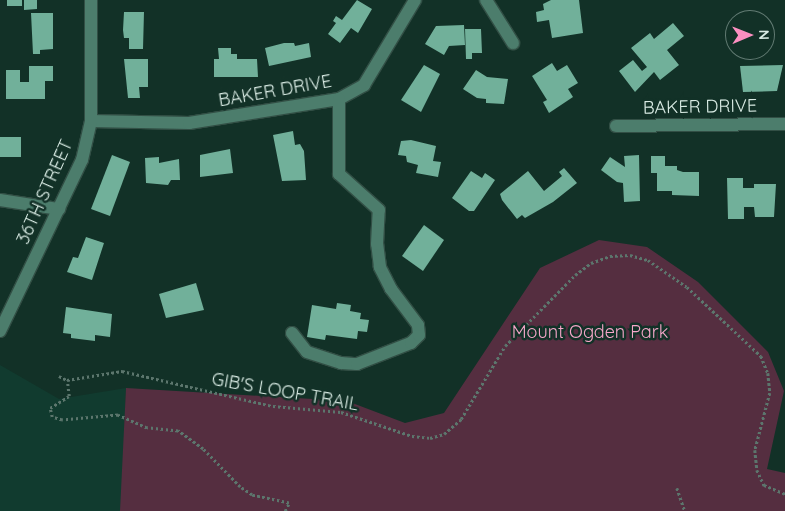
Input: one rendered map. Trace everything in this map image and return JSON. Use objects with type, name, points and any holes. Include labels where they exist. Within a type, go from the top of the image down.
[{"type":"street","name":"36TH STREET","points":[[0,331],[82,160],[91,121],[91,0]]},
{"type":"street","name":"BAKER DRIVE","points":[[91,121],[190,123],[339,99],[364,84],[415,0]]},
{"type":"street","points":[[486,0],[513,44]]},
{"type":"street","points":[[292,333],[307,352],[341,363],[357,364],[411,342],[419,335],[418,325],[380,267],[379,210],[339,174],[339,99]]},
{"type":"street","name":"BAKER DRIVE","points":[[616,126],[785,124]]},
{"type":"street","points":[[0,200],[59,209]]},
{"type":"path","name":"GIB'S LOOP TRAIL","points":[[67,380],[122,371],[273,406],[342,412],[412,436],[430,438],[453,429],[505,346],[575,275],[591,263],[610,256],[630,255],[648,260],[687,287],[761,356],[768,373],[770,393],[755,450],[757,470],[764,485],[785,494]]},
{"type":"path","points":[[59,376],[67,380],[69,396],[50,408],[52,417],[62,420],[118,415],[147,428],[178,431],[203,449],[240,487],[252,495],[289,503],[285,511]]},
{"type":"path","points":[[677,488],[685,511]]},
{"type":"shaded area","points":[[0,365],[59,399],[126,388],[122,511],[0,511]]},
{"type":"green space","name":"Mount Ogden Park","points":[[599,240],[647,247],[698,282],[768,352],[784,391],[767,469],[785,473],[785,511],[120,511],[126,388],[347,401],[405,423],[444,413],[540,268]]},
{"type":"building","points":[[7,0],[22,0],[22,6],[7,6]]},
{"type":"building","points":[[24,0],[37,0],[37,9],[24,10]]},
{"type":"building","points":[[357,0],[372,9],[358,33],[351,28],[340,43],[328,34],[336,23],[333,21],[336,16],[342,20]]},
{"type":"building","points":[[551,0],[579,0],[583,33],[552,38],[549,20],[537,22],[536,12],[544,10],[543,4]]},
{"type":"building","points":[[124,12],[144,12],[143,49],[129,49],[129,38],[124,38]]},
{"type":"building","points":[[31,13],[53,13],[53,49],[40,50],[40,54],[33,54]]},
{"type":"building","points":[[673,23],[684,36],[667,50],[679,65],[660,80],[654,72],[635,92],[619,71],[633,60],[642,71],[647,67],[631,48],[650,33],[654,39]]},
{"type":"building","points":[[464,25],[465,45],[449,46],[444,55],[425,44],[436,26]]},
{"type":"building","points":[[465,29],[481,29],[482,53],[472,53],[472,59],[466,59]]},
{"type":"building","points":[[284,43],[294,43],[295,46],[309,43],[311,57],[269,66],[265,48]]},
{"type":"building","points":[[218,48],[231,48],[231,54],[237,54],[237,59],[257,59],[258,77],[214,77],[214,59],[219,59]]},
{"type":"building","points":[[124,59],[148,59],[148,87],[139,87],[140,98],[128,98]]},
{"type":"building","points":[[552,63],[557,71],[567,65],[578,83],[568,89],[573,97],[549,113],[543,102],[547,100],[532,76]]},
{"type":"building","points":[[424,65],[440,74],[421,112],[401,100]]},
{"type":"building","points":[[783,65],[777,91],[743,92],[740,66]]},
{"type":"building","points":[[29,66],[53,66],[53,81],[45,81],[45,99],[6,99],[6,70],[20,70],[20,82],[29,82]]},
{"type":"building","points":[[476,70],[487,77],[508,79],[504,104],[486,103],[486,99],[477,98],[463,89]]},
{"type":"building","points":[[293,131],[295,145],[300,144],[304,151],[306,180],[282,181],[273,135]]},
{"type":"building","points":[[0,137],[21,137],[21,157],[0,157]]},
{"type":"building","points":[[411,140],[436,146],[433,161],[441,162],[438,177],[416,173],[418,165],[407,162],[406,156],[398,155],[401,141]]},
{"type":"building","points":[[230,149],[233,173],[200,177],[200,155]]},
{"type":"building","points":[[112,155],[130,162],[110,216],[91,209]]},
{"type":"building","points":[[639,155],[640,201],[624,202],[623,183],[617,182],[601,170],[610,157],[625,167],[624,156]]},
{"type":"building","points":[[651,156],[665,156],[665,166],[677,166],[677,170],[683,172],[699,172],[699,196],[672,195],[672,191],[657,191],[657,173],[651,173]]},
{"type":"building","points":[[159,157],[159,163],[179,159],[180,180],[171,180],[168,185],[146,183],[145,158]]},
{"type":"building","points":[[564,168],[577,183],[553,202],[525,218],[522,215],[517,219],[502,200],[500,194],[528,171],[544,191],[562,176],[559,172]]},
{"type":"building","points":[[471,171],[482,178],[485,173],[495,180],[474,211],[469,211],[452,198]]},
{"type":"building","points":[[727,178],[743,178],[743,188],[754,188],[754,184],[776,184],[774,217],[755,217],[754,207],[744,207],[744,219],[728,219]]},
{"type":"building","points":[[424,225],[444,240],[423,271],[402,256]]},
{"type":"building","points":[[86,237],[104,243],[92,280],[67,272],[73,257],[78,258]]},
{"type":"building","points":[[196,283],[204,310],[166,318],[159,294]]},
{"type":"building","points":[[337,303],[351,305],[350,311],[361,313],[360,319],[369,320],[367,332],[358,331],[357,339],[326,335],[325,340],[307,337],[312,305],[336,309]]},
{"type":"building","points":[[66,307],[112,314],[110,337],[95,335],[95,341],[71,338],[71,334],[63,333]]}]
